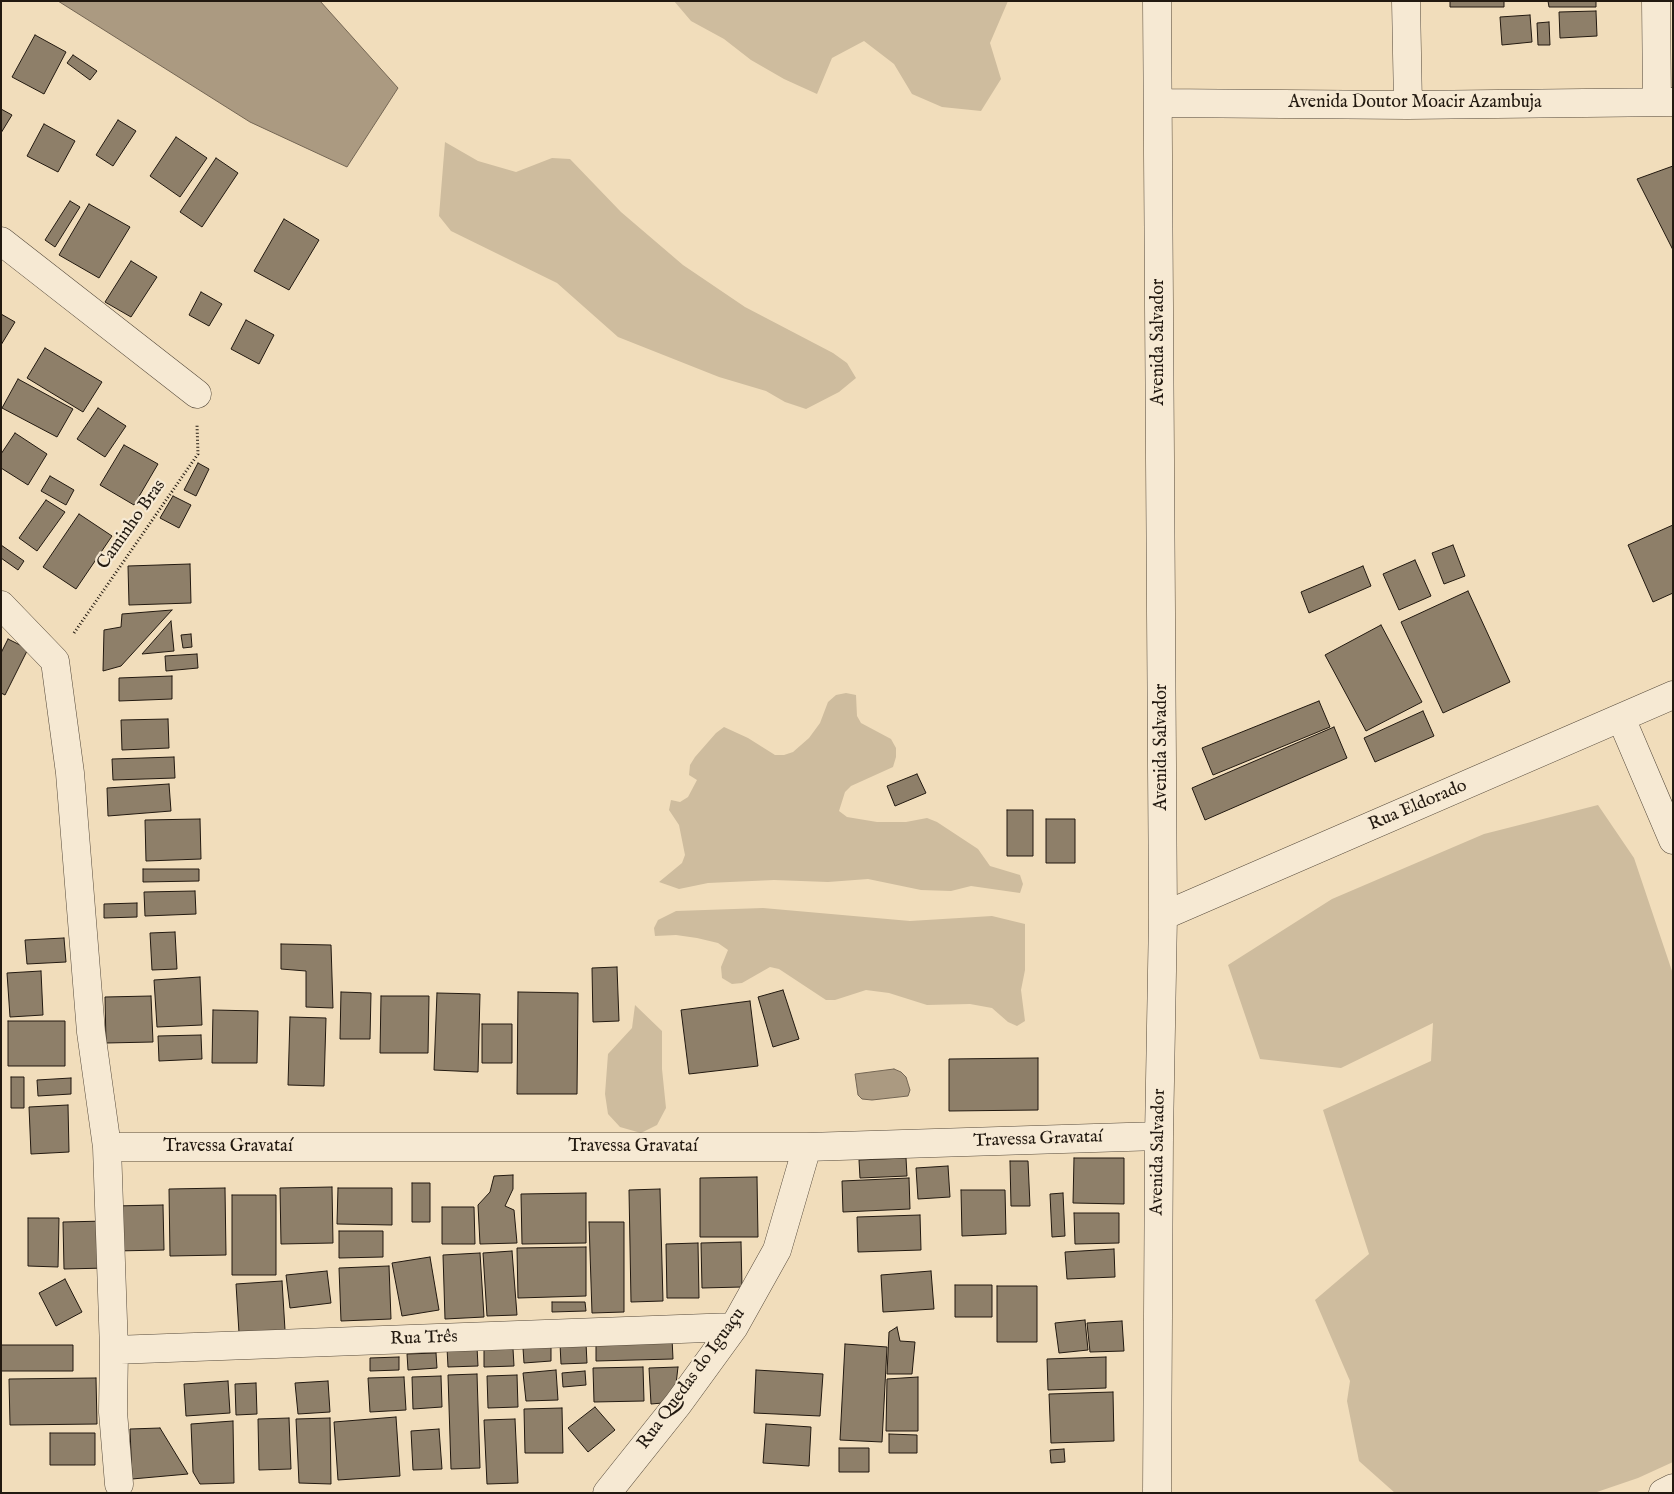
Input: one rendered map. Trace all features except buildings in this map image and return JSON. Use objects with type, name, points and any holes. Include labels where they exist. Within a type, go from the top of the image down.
[{"type":"street","name":"Avenida Salvador","points":[[1156,1],[1163,916],[1159,1136],[1157,1493]]},
{"type":"street","points":[[1406,1],[1408,105]]},
{"type":"street","points":[[1656,1],[1665,102]]},
{"type":"street","name":"Avenida Doutor Moacir Azambuja","points":[[1158,102],[1408,105],[1665,102]]},
{"type":"street","points":[[1,241],[197,394]]},
{"type":"street","points":[[1,605],[55,660],[70,773],[91,1032],[107,1147],[114,1350],[113,1412],[118,1484]]},
{"type":"street","name":"Rua Eldorado","points":[[1163,916],[1673,695]]},
{"type":"street","points":[[1621,718],[1673,840]]},
{"type":"street","name":"Travessa Gravataí","points":[[107,1147],[807,1147],[1159,1136]]},
{"type":"street","name":"Rua Quedas do Iguaçu","points":[[607,1493],[678,1404],[734,1328],[778,1250],[807,1147]]},
{"type":"street","name":"Rua Três","points":[[114,1350],[734,1328]]},
{"type":"street","points":[[1663,1493],[1673,1488]]},
{"type":"path","name":"Caminho Bras","points":[[55,660],[198,454],[197,394]]},
{"type":"shaded area","points":[[58,1],[320,1],[398,88],[347,167],[250,122]]},
{"type":"shaded area","points":[[674,1],[1008,1],[990,43],[1001,79],[981,111],[942,107],[912,94],[894,64],[864,41],[832,58],[817,94],[784,79],[751,60],[724,39],[691,21]]},
{"type":"shaded area","points":[[445,142],[478,161],[516,172],[552,158],[570,159],[621,212],[683,265],[745,307],[833,353],[847,363],[856,378],[839,392],[806,409],[785,402],[766,391],[719,377],[618,337],[557,283],[451,231],[439,216]]},
{"type":"shaded area","points":[[846,693],[856,695],[857,716],[861,723],[891,739],[896,748],[896,757],[893,767],[851,786],[845,792],[839,811],[847,817],[877,822],[906,822],[927,818],[937,822],[978,849],[990,866],[1020,875],[1023,884],[1020,893],[971,886],[951,891],[921,890],[868,879],[828,882],[774,880],[708,883],[679,889],[659,882],[682,863],[685,855],[679,825],[669,810],[671,800],[680,802],[688,797],[697,780],[689,775],[690,765],[716,733],[724,727],[748,738],[775,755],[784,755],[793,752],[809,738],[820,723],[828,702],[836,695]]},
{"type":"shaded area","points":[[1598,805],[1634,858],[1673,974],[1673,1462],[1638,1478],[1594,1493],[1395,1493],[1359,1461],[1347,1401],[1350,1381],[1315,1300],[1369,1254],[1323,1110],[1431,1061],[1433,1023],[1341,1068],[1260,1059],[1228,965],[1332,899],[1484,834]]},
{"type":"shaded area","points":[[763,908],[910,921],[992,916],[1025,924],[1025,970],[1021,990],[1025,1021],[1017,1026],[1008,1022],[992,1008],[970,1004],[927,1005],[889,993],[866,990],[835,1000],[826,1000],[779,969],[770,967],[742,983],[732,984],[722,978],[721,967],[728,950],[718,943],[676,935],[655,936],[654,928],[658,920],[676,911]]},
{"type":"shaded area","points":[[635,1005],[662,1031],[662,1069],[666,1108],[657,1125],[641,1133],[620,1127],[608,1114],[605,1094],[608,1054],[632,1028]]},
{"type":"shaded area","points":[[894,1069],[906,1077],[910,1090],[908,1096],[872,1100],[862,1099],[858,1095],[855,1074]]}]
